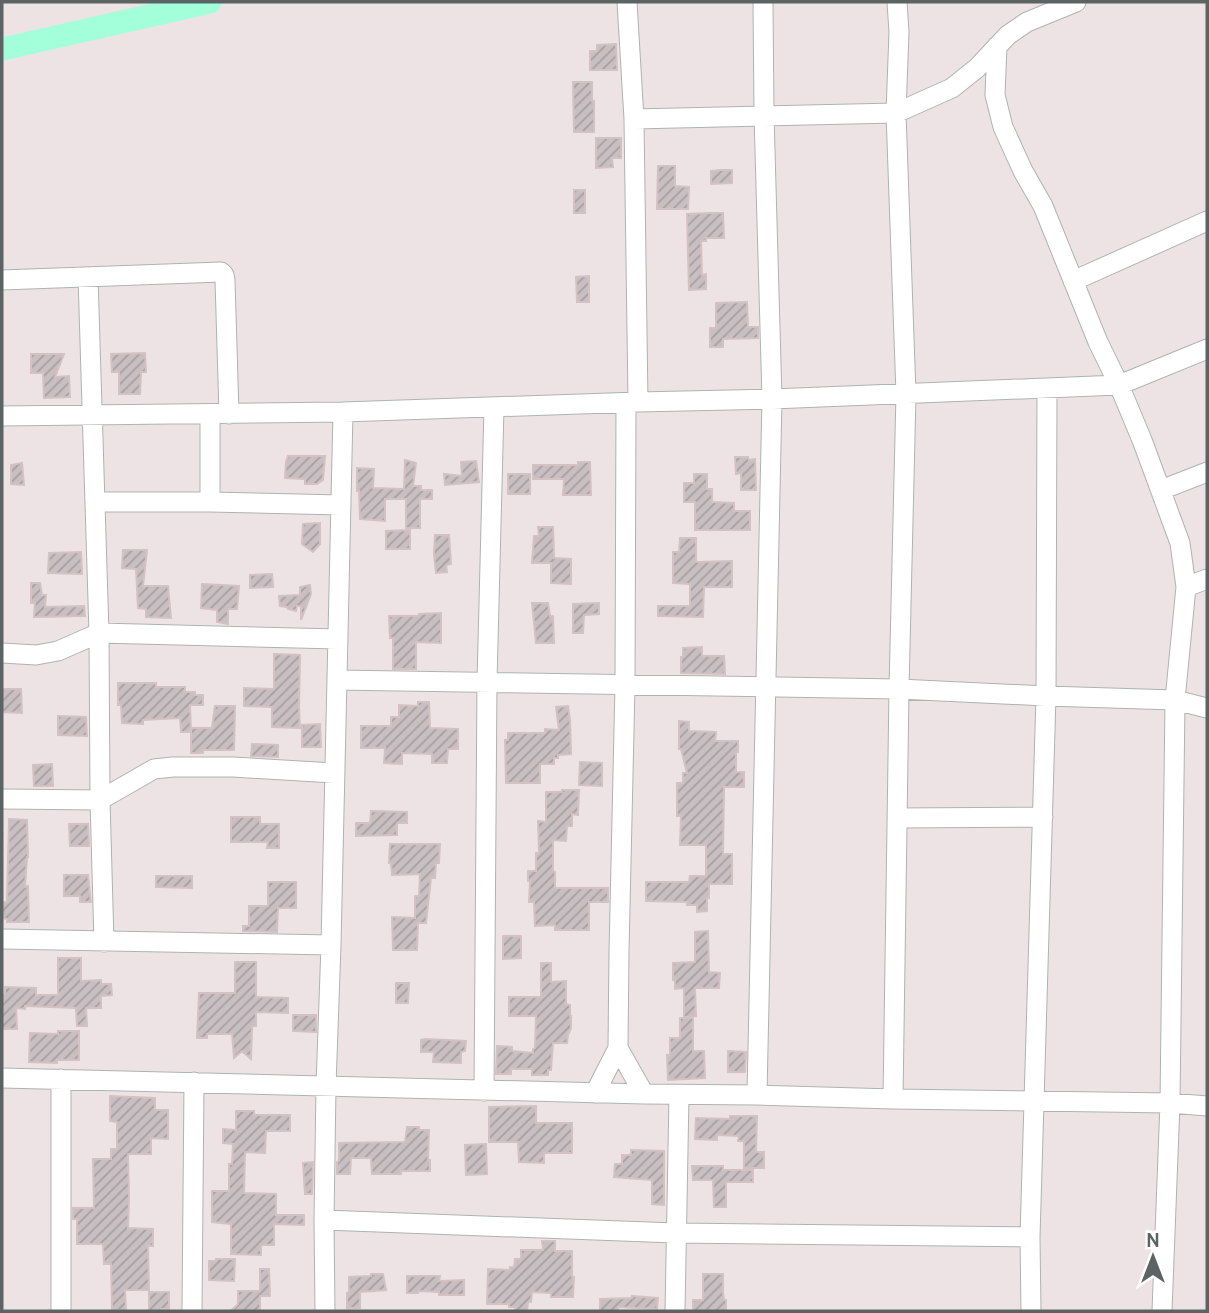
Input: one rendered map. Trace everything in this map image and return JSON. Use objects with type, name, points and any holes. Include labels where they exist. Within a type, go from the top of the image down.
[{"type":"street","points":[[595,1093],[618,1048],[632,402],[634,119],[627,2]]},
{"type":"street","points":[[757,1095],[772,400],[763,2]]},
{"type":"street","points":[[893,1099],[906,394],[896,113],[899,32],[897,2]]},
{"type":"street","points":[[634,119],[896,113],[952,88],[977,68],[1008,35],[1027,22],[1076,2]]},
{"type":"street","points":[[997,46],[995,95],[1003,127],[1043,206],[1097,342],[1119,385],[1180,543],[1185,587],[1175,700],[1170,1103],[1162,1311]]},
{"type":"street","points":[[1073,281],[1207,221]]},
{"type":"street","points":[[2,279],[221,272],[224,275],[220,414],[210,502]]},
{"type":"street","points":[[88,277],[99,633],[104,942]]},
{"type":"street","points":[[2,416],[343,412],[772,400],[1119,385],[1207,349]]},
{"type":"street","points":[[1031,1311],[1030,1237],[1046,696],[1047,389]]},
{"type":"street","points":[[484,1091],[487,682],[494,407]]},
{"type":"street","points":[[325,1311],[326,1086],[343,412]]},
{"type":"street","points":[[1161,490],[1207,472]]},
{"type":"street","points":[[94,502],[341,505]]},
{"type":"street","points":[[1185,587],[1207,579]]},
{"type":"street","points":[[2,653],[36,655],[58,651],[99,633],[338,639]]},
{"type":"street","points":[[337,680],[899,689],[1175,700],[1207,708]]},
{"type":"street","points":[[2,799],[100,800],[154,769],[173,767],[233,767],[334,774]]},
{"type":"street","points":[[897,818],[1042,817]]},
{"type":"street","points":[[2,939],[331,945]]},
{"type":"street","points":[[618,1048],[644,1094]]},
{"type":"street","points":[[2,1078],[484,1091],[1170,1103],[1207,1106]]},
{"type":"street","points":[[61,1079],[61,1311]]},
{"type":"street","points":[[192,1311],[194,1082]]},
{"type":"street","points":[[675,1311],[678,1095]]},
{"type":"street","points":[[324,1220],[676,1233],[1030,1237]]},
{"type":"building","points":[[616,44],[617,70],[590,70],[590,51],[597,51],[597,45]]},
{"type":"building","points":[[573,82],[592,82],[594,132],[574,132]]},
{"type":"building","points":[[596,138],[621,138],[621,158],[612,158],[613,167],[596,168]]},
{"type":"building","points":[[658,166],[675,166],[675,186],[689,187],[688,209],[657,209]]},
{"type":"building","points":[[732,170],[732,183],[711,184],[711,171]]},
{"type":"building","points":[[574,190],[585,190],[585,213],[574,213]]},
{"type":"building","points":[[723,213],[724,238],[706,238],[706,241],[701,241],[702,275],[706,274],[706,289],[689,290],[687,214]]},
{"type":"building","points":[[589,276],[589,302],[577,302],[576,277]]},
{"type":"building","points":[[747,302],[748,327],[758,327],[758,338],[723,339],[723,347],[710,347],[710,328],[716,328],[716,303]]},
{"type":"building","points":[[145,353],[146,372],[141,372],[140,394],[119,394],[119,372],[112,372],[111,354]]},
{"type":"building","points":[[31,354],[64,354],[55,377],[69,376],[70,397],[44,398],[43,373],[31,373]]},
{"type":"building","points":[[288,456],[325,456],[323,480],[317,484],[305,484],[305,479],[285,478]]},
{"type":"building","points":[[735,457],[755,459],[756,490],[741,490],[741,473],[736,474]]},
{"type":"building","points":[[405,460],[416,463],[413,486],[421,486],[421,490],[432,490],[432,499],[420,499],[420,528],[406,528],[406,499],[385,499],[385,521],[360,519],[357,468],[374,469],[373,488],[404,489]]},
{"type":"building","points":[[476,461],[479,482],[445,485],[444,474],[462,476],[461,462]]},
{"type":"building","points":[[578,462],[590,462],[591,495],[563,495],[564,479],[533,479],[533,465],[578,465]]},
{"type":"building","points":[[22,463],[24,485],[11,484],[11,465]]},
{"type":"building","points":[[508,474],[530,474],[530,494],[508,494]]},
{"type":"building","points":[[694,474],[707,474],[707,489],[712,489],[712,502],[734,503],[734,511],[750,511],[750,530],[695,530],[695,502],[684,502],[684,483],[694,483]]},
{"type":"building","points":[[320,523],[320,544],[313,552],[302,544],[303,524]]},
{"type":"building","points":[[538,527],[553,527],[554,558],[571,559],[571,584],[551,583],[551,563],[532,563],[534,536],[539,536]]},
{"type":"building","points":[[410,530],[410,549],[386,549],[386,531]]},
{"type":"building","points":[[435,535],[449,535],[451,564],[446,565],[447,572],[436,573]]},
{"type":"building","points":[[680,538],[696,538],[696,562],[732,561],[732,587],[704,587],[703,617],[658,616],[658,606],[690,606],[690,584],[673,583],[673,552],[679,552]]},
{"type":"building","points":[[123,550],[147,550],[143,586],[168,586],[171,618],[146,617],[146,609],[138,608],[136,569],[122,568]]},
{"type":"building","points":[[81,552],[82,574],[48,573],[49,553]]},
{"type":"building","points":[[272,574],[273,587],[250,588],[250,575]]},
{"type":"building","points":[[31,583],[40,583],[42,595],[46,595],[45,607],[84,606],[85,616],[34,617],[35,603],[31,603]]},
{"type":"building","points":[[202,584],[239,586],[237,609],[228,609],[228,624],[217,622],[217,610],[201,608]]},
{"type":"building","points":[[310,585],[311,594],[301,620],[301,606],[297,606],[296,611],[280,606],[279,596],[300,595],[300,587]]},
{"type":"building","points":[[532,603],[548,603],[550,616],[553,616],[554,643],[536,643]]},
{"type":"building","points":[[599,603],[599,614],[584,615],[583,633],[573,633],[573,604]]},
{"type":"building","points":[[441,613],[441,643],[416,642],[416,669],[393,669],[393,638],[390,638],[389,616]]},
{"type":"building","points":[[702,647],[702,656],[724,656],[725,674],[681,673],[683,648]]},
{"type":"building","points":[[274,654],[300,655],[300,728],[272,727],[272,707],[244,706],[244,688],[274,689]]},
{"type":"building","points":[[118,683],[156,683],[156,687],[185,687],[185,692],[203,695],[203,705],[190,705],[191,732],[181,732],[180,718],[143,720],[143,724],[122,723],[121,705],[118,705]]},
{"type":"building","points":[[2,689],[21,689],[22,713],[2,712]]},
{"type":"building","points":[[418,702],[429,702],[430,728],[458,729],[458,749],[448,749],[447,763],[432,763],[432,754],[402,753],[402,764],[384,763],[385,748],[361,748],[361,726],[391,726],[391,717],[399,717],[399,705],[418,706]]},
{"type":"building","points":[[215,706],[235,706],[234,750],[203,750],[203,753],[191,753],[191,728],[212,728]]},
{"type":"building","points":[[568,706],[571,754],[558,755],[558,758],[554,758],[554,764],[540,764],[540,783],[506,783],[505,740],[508,740],[508,733],[545,733],[545,729],[559,730],[556,707]]},
{"type":"building","points":[[58,716],[86,717],[87,736],[58,735]]},
{"type":"building","points":[[679,721],[689,722],[689,731],[716,732],[715,741],[738,741],[736,772],[744,772],[744,787],[724,787],[723,854],[732,854],[732,884],[709,884],[707,911],[697,912],[697,905],[687,905],[687,902],[646,901],[646,882],[689,882],[690,876],[706,876],[706,845],[680,845],[681,816],[677,816],[677,783],[683,783],[683,773],[687,773],[679,749]]},
{"type":"building","points":[[320,724],[321,747],[302,747],[302,725]]},
{"type":"building","points":[[252,744],[278,745],[278,757],[251,756]]},
{"type":"building","points":[[580,762],[602,763],[602,786],[579,785]]},
{"type":"building","points":[[52,764],[53,786],[34,786],[33,765]]},
{"type":"building","points":[[579,790],[578,815],[572,814],[572,826],[567,826],[566,841],[553,840],[555,888],[608,888],[608,902],[589,902],[589,930],[555,930],[555,925],[535,926],[534,902],[529,902],[528,871],[536,871],[536,853],[539,853],[538,821],[546,822],[546,792]]},
{"type":"building","points":[[371,811],[407,812],[407,823],[397,823],[397,835],[356,836],[356,823],[370,823]]},
{"type":"building","points":[[231,817],[260,817],[260,824],[279,824],[279,848],[267,848],[268,842],[231,842]]},
{"type":"building","points":[[9,819],[27,820],[28,857],[25,887],[28,886],[29,922],[7,922],[7,919],[2,918],[2,902],[7,902]]},
{"type":"building","points":[[69,824],[88,824],[89,846],[70,846]]},
{"type":"building","points":[[390,844],[440,844],[439,863],[436,863],[435,878],[431,878],[426,923],[418,923],[417,950],[393,950],[392,917],[415,918],[415,896],[419,896],[420,874],[392,875],[389,863]]},
{"type":"building","points":[[64,875],[88,875],[91,902],[80,902],[80,896],[64,896]]},
{"type":"building","points":[[156,876],[192,876],[192,888],[156,887]]},
{"type":"building","points":[[268,882],[296,882],[296,908],[278,908],[277,932],[243,931],[243,926],[249,926],[249,906],[268,906]]},
{"type":"building","points":[[708,931],[709,972],[720,973],[719,988],[695,988],[696,1016],[684,1017],[684,988],[675,989],[673,963],[695,962],[695,932]]},
{"type":"building","points":[[503,936],[521,936],[521,958],[503,959]]},
{"type":"building","points":[[58,958],[81,958],[81,981],[101,980],[101,984],[111,984],[112,995],[101,996],[101,1008],[86,1008],[87,1026],[77,1026],[76,1008],[25,1006],[25,1009],[16,1008],[17,1029],[2,1029],[2,995],[5,994],[5,987],[36,988],[36,995],[58,995]]},
{"type":"building","points":[[235,962],[256,962],[256,997],[288,998],[288,1013],[256,1012],[256,1026],[252,1026],[251,1059],[242,1051],[234,1058],[232,1034],[207,1034],[207,1038],[197,1038],[199,993],[235,993]]},
{"type":"building","points":[[541,963],[551,963],[551,982],[566,981],[566,1004],[570,1005],[571,1016],[567,1043],[553,1043],[551,1070],[548,1070],[548,1075],[532,1075],[532,1069],[511,1069],[511,1074],[496,1074],[497,1046],[533,1053],[536,1016],[509,1016],[509,997],[541,997]]},
{"type":"building","points":[[396,983],[409,983],[408,1003],[396,1003]]},
{"type":"building","points":[[293,1015],[316,1015],[316,1032],[293,1031]]},
{"type":"building","points":[[680,1018],[693,1018],[693,1051],[704,1051],[705,1078],[668,1080],[667,1055],[670,1055],[670,1038],[680,1038]]},
{"type":"building","points":[[58,1031],[79,1031],[79,1060],[57,1060],[57,1063],[29,1062],[30,1033],[58,1034]]},
{"type":"building","points":[[421,1040],[466,1041],[465,1051],[461,1052],[461,1063],[433,1062],[434,1052],[421,1052]]},
{"type":"building","points":[[728,1051],[746,1052],[745,1072],[728,1072]]},
{"type":"building","points":[[110,1096],[155,1098],[155,1110],[168,1110],[168,1139],[151,1138],[151,1154],[128,1154],[128,1228],[153,1229],[153,1246],[148,1246],[149,1290],[125,1290],[126,1310],[112,1310],[111,1264],[104,1264],[103,1244],[77,1244],[77,1219],[73,1219],[73,1208],[94,1208],[93,1159],[111,1159],[111,1149],[117,1149],[117,1122],[110,1121]]},
{"type":"building","points":[[536,1106],[536,1123],[572,1123],[572,1153],[544,1153],[544,1163],[519,1162],[518,1142],[489,1142],[489,1107]]},
{"type":"building","points":[[236,1111],[254,1111],[254,1115],[290,1115],[290,1131],[266,1131],[265,1153],[245,1152],[244,1193],[276,1194],[276,1215],[304,1215],[304,1225],[274,1224],[274,1245],[261,1245],[261,1255],[231,1254],[231,1224],[212,1222],[212,1191],[229,1191],[229,1164],[232,1164],[233,1144],[223,1143],[223,1129],[236,1130]]},
{"type":"building","points":[[730,1116],[757,1116],[756,1152],[764,1152],[764,1168],[744,1168],[744,1141],[738,1141],[739,1136],[717,1135],[717,1140],[695,1139],[696,1118],[730,1119]]},
{"type":"building","points":[[407,1127],[429,1130],[430,1171],[372,1174],[371,1158],[351,1158],[350,1174],[337,1174],[339,1143],[405,1142]]},
{"type":"building","points":[[486,1144],[487,1174],[466,1175],[465,1145]]},
{"type":"building","points":[[631,1150],[664,1151],[664,1205],[652,1204],[652,1180],[614,1177],[615,1164],[622,1164],[622,1155],[631,1155]]},
{"type":"building","points":[[313,1162],[312,1194],[305,1194],[303,1163]]},
{"type":"building","points":[[692,1166],[753,1170],[753,1182],[726,1182],[726,1207],[714,1207],[713,1180],[693,1180]]},
{"type":"building","points":[[542,1241],[555,1241],[555,1251],[572,1251],[573,1297],[551,1297],[551,1293],[532,1292],[527,1311],[515,1311],[515,1307],[509,1307],[509,1304],[487,1304],[488,1269],[510,1270],[510,1267],[514,1267],[515,1259],[521,1259],[521,1250],[543,1250]]},
{"type":"building","points":[[235,1259],[234,1281],[209,1280],[209,1261]]},
{"type":"building","points":[[260,1269],[269,1269],[270,1296],[260,1296],[260,1311],[231,1311],[238,1304],[238,1291],[260,1291]]},
{"type":"building","points":[[383,1274],[386,1290],[360,1292],[360,1308],[347,1308],[349,1277]]},
{"type":"building","points":[[703,1274],[723,1274],[726,1311],[693,1311],[693,1300],[703,1300]]},
{"type":"building","points":[[407,1276],[440,1276],[439,1281],[464,1280],[464,1295],[439,1295],[439,1292],[418,1291],[407,1293]]},
{"type":"building","points":[[149,1292],[169,1292],[169,1309],[149,1311]]},
{"type":"building","points":[[632,1296],[658,1298],[657,1309],[618,1307],[618,1311],[600,1311],[600,1299]]},
{"type":"waterway","points":[[2,49],[210,2]]}]
